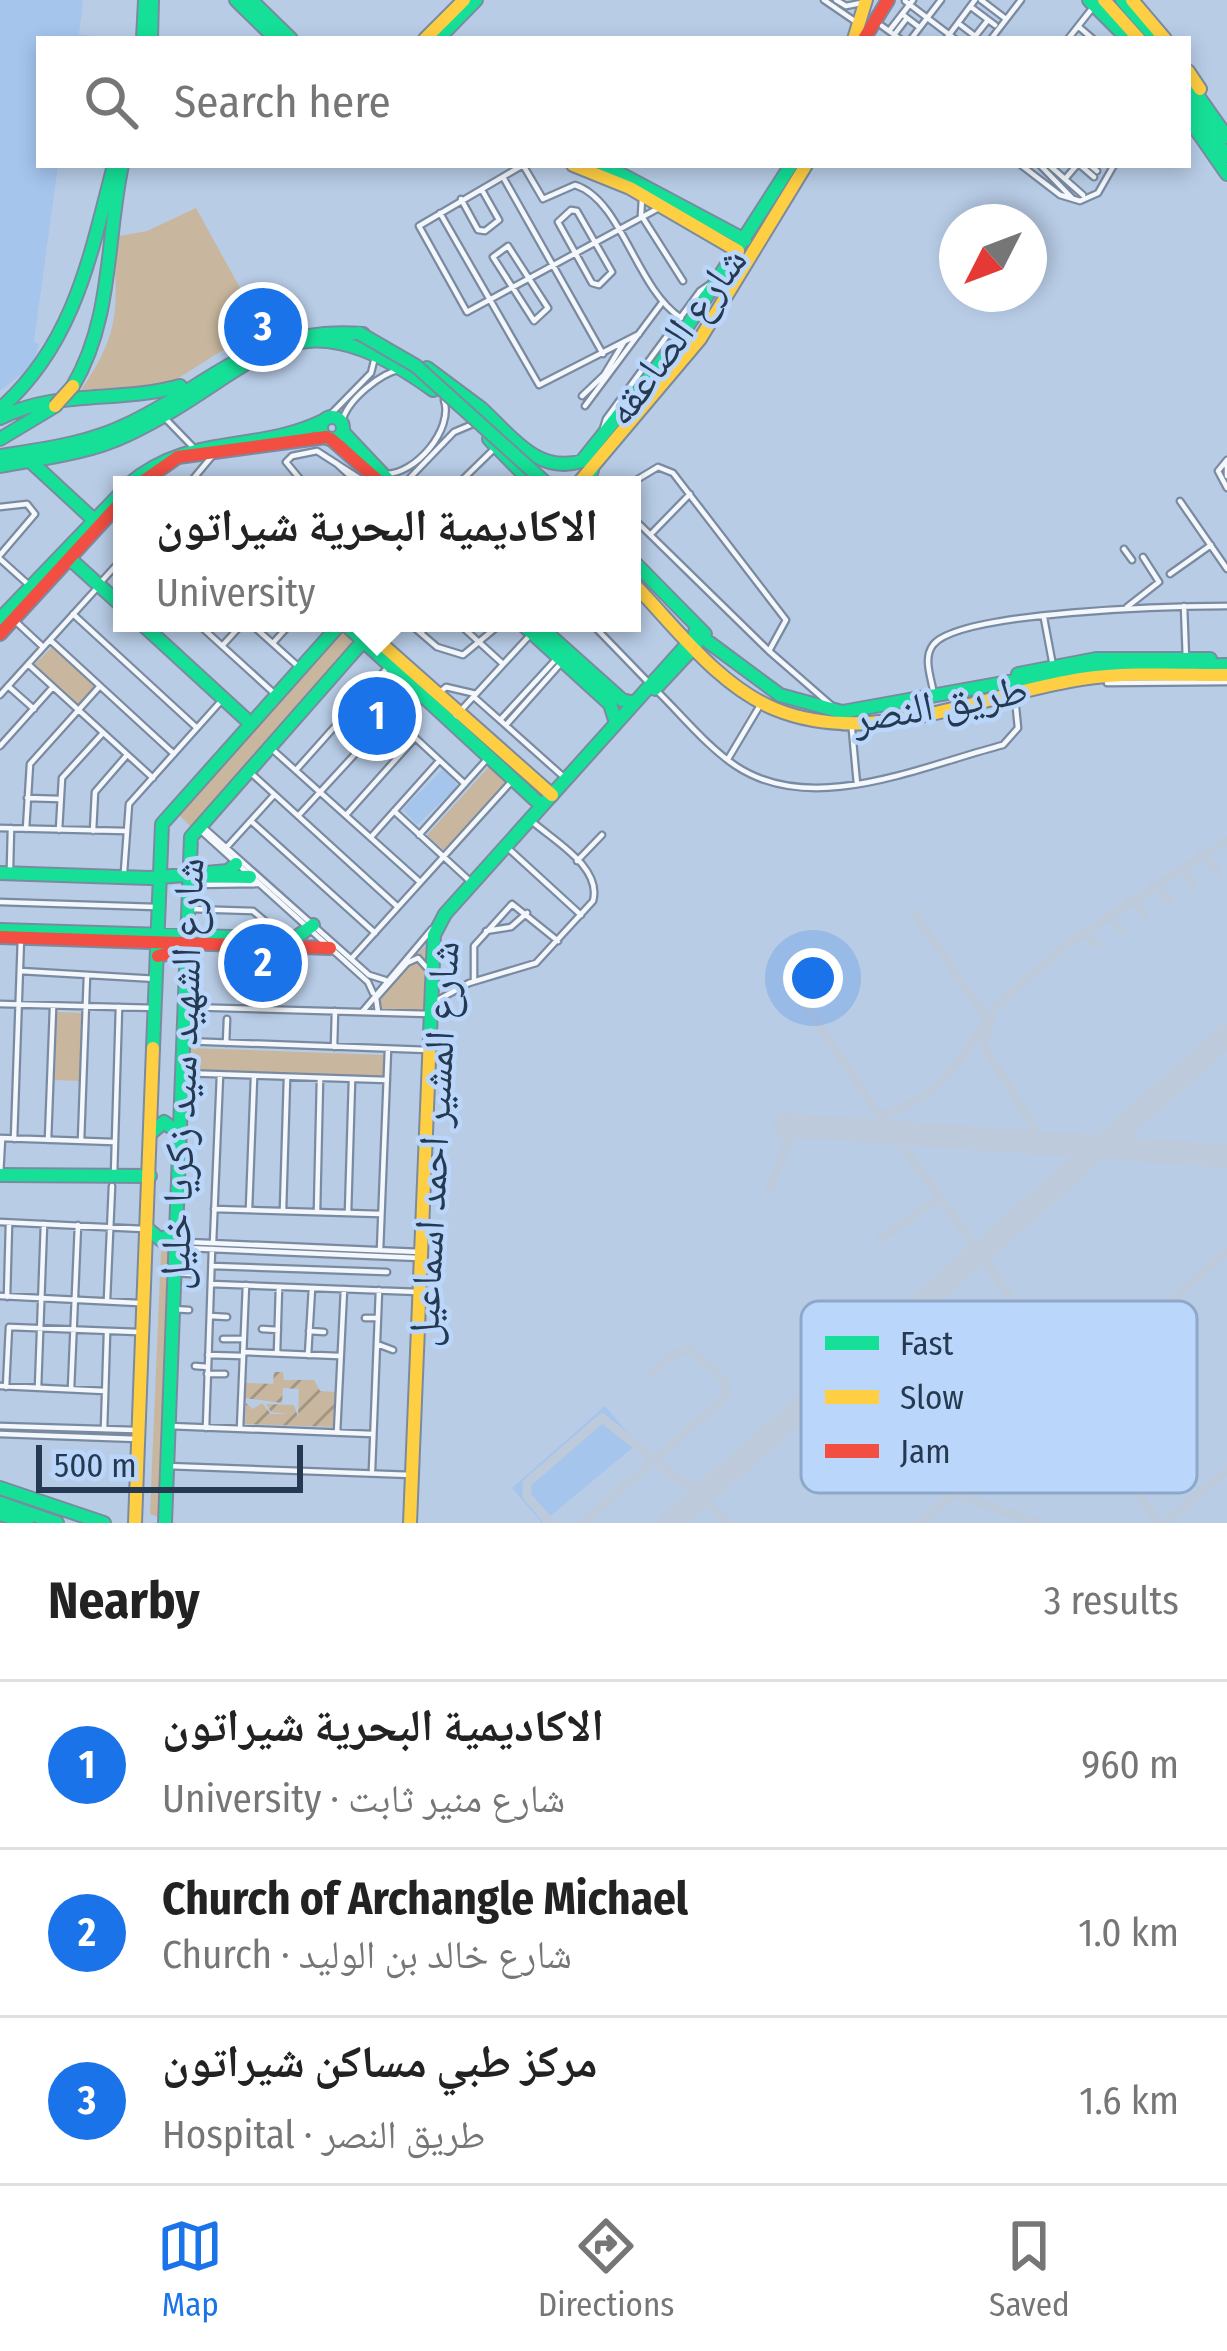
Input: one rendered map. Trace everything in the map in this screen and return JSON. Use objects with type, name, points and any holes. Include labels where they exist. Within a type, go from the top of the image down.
[{"type":"main road","points":[[236,0],[272,36]]},
{"type":"main road","points":[[251,0],[288,36]]},
{"type":"main road","points":[[428,36],[464,0]]},
{"type":"main road","points":[[441,36],[476,0]]},
{"type":"main road","points":[[866,0],[870,32]]},
{"type":"main road","points":[[870,32],[888,0]]},
{"type":"main road","points":[[1122,0],[1157,36]]},
{"type":"main road","points":[[146,1],[147,36]]},
{"type":"main road","points":[[1096,2],[1130,11]]},
{"type":"main road","points":[[1096,2],[1125,36]]},
{"type":"main road","points":[[1191,75],[1227,125]]},
{"type":"main road","points":[[1191,86],[1227,137]]},
{"type":"main road","points":[[1191,106],[1227,156]]},
{"type":"main road","points":[[1191,122],[1227,174]]},
{"type":"main road","points":[[80,290],[117,168]]},
{"type":"main road","points":[[0,439],[56,406],[74,386],[99,336],[106,237],[118,168]]},
{"type":"main road","points":[[580,168],[742,246]]},
{"type":"main road","points":[[609,168],[742,246]]},
{"type":"main road","name":"شارع الصاعقه","points":[[482,409],[553,467],[576,464],[603,438],[721,278],[789,168]]},
{"type":"main road","name":"شارع الصاعقه","points":[[586,476],[700,339],[804,168]]},
{"type":"main road","points":[[92,248],[99,253],[106,237]]},
{"type":"main road","points":[[0,414],[48,362],[96,262],[102,267],[106,286]]},
{"type":"main road","points":[[0,457],[115,431],[274,338],[320,330],[359,333],[403,351],[482,409]]},
{"type":"main road","points":[[359,333],[424,373],[538,476]]},
{"type":"main road","points":[[0,466],[104,444],[162,415],[273,347],[328,340],[374,351],[406,369],[525,476]]},
{"type":"main road","points":[[0,414],[45,398],[151,395],[195,382]]},
{"type":"main road","points":[[472,424],[474,412],[482,409]]},
{"type":"main road","points":[[141,476],[156,459],[192,446],[302,431],[325,420],[338,439],[387,476]]},
{"type":"main road","points":[[146,476],[172,459],[338,439]]},
{"type":"main road","points":[[32,460],[96,518]]},
{"type":"main road","points":[[590,476],[592,470]]},
{"type":"main road","points":[[4,620],[30,586],[113,501]]},
{"type":"main road","points":[[4,620],[113,511]]},
{"type":"main road","points":[[70,556],[113,595]]},
{"type":"main road","points":[[641,574],[714,648]]},
{"type":"main road","points":[[641,577],[691,645]]},
{"type":"main road","name":"طريق النصر","points":[[641,592],[691,645],[762,702],[794,716],[844,719],[982,702],[1066,684],[1227,678]]},
{"type":"main road","points":[[155,632],[252,722]]},
{"type":"main road","name":"شارع الشهيد سيد زكريا خليل","points":[[138,1520],[148,1229],[143,1183],[152,1132],[157,876],[164,819],[334,632]]},
{"type":"main road","points":[[370,632],[392,664],[547,800]]},
{"type":"main road","points":[[370,632],[456,717]]},
{"type":"main road","name":"شارع الشهيد سيد زكريا خليل","points":[[164,1521],[174,1273],[180,1242],[184,1007],[197,825],[370,632]]},
{"type":"main road","points":[[542,632],[561,659],[623,704]]},
{"type":"main road","points":[[544,632],[623,704]]},
{"type":"main road","name":"طريق النصر","points":[[691,645],[714,648],[778,697],[844,719],[1016,677],[1097,667],[1227,662]]},
{"type":"main road","name":"شارع المشير احمد اسماعيل","points":[[413,1523],[432,941],[441,920],[472,883],[691,645]]},
{"type":"main road","points":[[844,719],[933,691],[1016,677],[1053,665],[1186,659],[1227,662]]},
{"type":"main road","name":"شارع المشير احمد اسماعيل","points":[[413,1523],[419,1292],[415,1255],[428,1110],[428,1050],[442,926],[591,755],[616,723],[623,704],[653,687]]},
{"type":"main road","points":[[616,723],[623,704]]},
{"type":"main road","points":[[493,752],[547,800]]},
{"type":"main road","points":[[3,870],[192,877],[233,870],[256,878]]},
{"type":"main road","points":[[3,870],[157,876]]},
{"type":"main road","points":[[0,933],[157,945],[308,934],[330,948]]},
{"type":"main road","points":[[0,933],[157,945],[179,950],[187,959]]},
{"type":"main road","points":[[188,940],[308,934]]},
{"type":"main road","points":[[152,1132],[167,1122],[179,1133]]},
{"type":"main road","points":[[0,1178],[143,1183]]},
{"type":"main road","points":[[148,1229],[161,1240],[180,1242]]},
{"type":"main road","points":[[0,1488],[104,1523]]},
{"type":"main road","points":[[0,1500],[31,1519]]},
{"type":"main road","points":[[0,1500],[79,1523]]},
{"type":"main road","points":[[0,1514],[57,1523]]},
{"type":"street","points":[[824,0],[845,10]]},
{"type":"street","points":[[836,0],[870,32],[894,35],[910,2],[948,36]]},
{"type":"street","points":[[845,10],[866,0]]},
{"type":"street","points":[[926,0],[935,7]]},
{"type":"street","points":[[913,36],[941,0]]},
{"type":"street","points":[[993,36],[1021,0]]},
{"type":"street","points":[[976,2],[1006,19]]},
{"type":"street","points":[[976,2],[995,25]]},
{"type":"street","points":[[951,36],[976,2]]},
{"type":"street","points":[[1070,36],[1096,2]]},
{"type":"street","points":[[905,16],[920,28]]},
{"type":"street","points":[[958,23],[972,36],[985,18]]},
{"type":"street","points":[[1078,26],[1090,36]]},
{"type":"street","points":[[525,168],[543,200],[575,185],[595,193],[661,304],[682,318]]},
{"type":"street","points":[[1039,168],[1062,196],[1080,198],[1098,193],[1112,168]]},
{"type":"street","points":[[1040,168],[1080,198]]},
{"type":"street","points":[[1041,168],[1065,179],[1080,198]]},
{"type":"street","points":[[1065,179],[1081,168]]},
{"type":"street","points":[[1087,168],[1096,174]]},
{"type":"street","points":[[603,353],[553,266],[507,171],[420,223],[419,230],[466,311],[512,290],[531,278],[553,266],[595,242],[641,215],[667,208]]},
{"type":"street","points":[[461,199],[478,230],[497,225],[481,188]]},
{"type":"street","points":[[639,193],[641,215],[682,281]]},
{"type":"street","points":[[577,210],[595,242],[612,273],[599,285],[575,253],[560,216],[577,210]]},
{"type":"street","points":[[439,212],[541,386],[639,334]]},
{"type":"street","points":[[512,246],[548,309],[534,321],[512,290],[494,253],[512,246]]},
{"type":"street","points":[[603,438],[606,419],[701,288],[721,278]]},
{"type":"street","points":[[584,406],[661,304]]},
{"type":"street","points":[[582,396],[604,375],[624,342]]},
{"type":"street","points":[[325,420],[371,374],[374,351]]},
{"type":"street","points":[[356,476],[338,439],[346,409],[382,376],[406,369]]},
{"type":"street","points":[[444,400],[447,424]]},
{"type":"street","points":[[162,415],[192,446]]},
{"type":"street","points":[[447,424],[458,430]]},
{"type":"street","points":[[396,476],[447,424]]},
{"type":"street","points":[[397,476],[472,424]]},
{"type":"street","points":[[338,439],[361,476]]},
{"type":"street","points":[[295,476],[287,468],[289,458],[338,439]]},
{"type":"street","points":[[466,476],[496,446]]},
{"type":"street","points":[[196,476],[217,451]]},
{"type":"street","points":[[1227,462],[1227,476]]},
{"type":"street","points":[[1227,462],[1218,472],[1227,488]]},
{"type":"street","points":[[638,476],[662,467],[690,494],[786,620],[770,651]]},
{"type":"street","points":[[650,534],[690,494]]},
{"type":"street","points":[[1180,501],[1227,569]]},
{"type":"street","points":[[0,507],[27,504],[35,516],[0,557],[30,586]]},
{"type":"street","points":[[641,526],[844,719],[857,784]]},
{"type":"street","points":[[1170,574],[1210,544]]},
{"type":"street","points":[[1124,549],[1132,560]]},
{"type":"street","points":[[1127,608],[1159,581],[1143,557]]},
{"type":"street","points":[[0,695],[113,569]]},
{"type":"street","points":[[1140,595],[1145,607]]},
{"type":"street","points":[[1184,606],[1186,659]]},
{"type":"street","points":[[933,691],[928,655],[939,639],[1044,615],[1227,606]]},
{"type":"street","points":[[74,614],[197,728]]},
{"type":"street","points":[[1044,615],[1053,665]]},
{"type":"street","points":[[4,620],[43,647]]},
{"type":"street","points":[[208,632],[276,695]]},
{"type":"street","points":[[222,646],[237,632]]},
{"type":"street","points":[[259,632],[300,668]]},
{"type":"street","points":[[273,643],[282,632]]},
{"type":"street","points":[[467,632],[503,664]]},
{"type":"street","points":[[421,633],[437,647],[463,656],[491,632]]},
{"type":"street","points":[[456,717],[534,632]]},
{"type":"street","points":[[601,632],[728,760],[766,781],[791,788],[857,784],[1009,741],[1018,724],[1015,698]]},
{"type":"street","points":[[50,640],[174,754]]},
{"type":"street","points":[[503,722],[561,659]]},
{"type":"street","points":[[28,664],[153,778]]},
{"type":"street","points":[[296,770],[392,664]]},
{"type":"street","points":[[982,702],[1066,684]]},
{"type":"street","points":[[8,686],[34,709]]},
{"type":"street","points":[[26,829],[31,761],[100,686]]},
{"type":"street","points":[[0,746],[53,687]]},
{"type":"street","points":[[437,695],[446,687],[475,696],[566,779]]},
{"type":"street","points":[[366,692],[465,784]]},
{"type":"street","points":[[124,872],[128,806],[225,697]]},
{"type":"street","points":[[728,760],[762,702]]},
{"type":"street","points":[[298,816],[391,715]]},
{"type":"street","points":[[59,830],[63,777],[103,733]]},
{"type":"street","points":[[346,815],[415,737]]},
{"type":"street","points":[[268,746],[420,882]]},
{"type":"street","points":[[419,835],[493,752]]},
{"type":"street","points":[[93,831],[95,791],[127,754]]},
{"type":"street","points":[[370,837],[440,760]]},
{"type":"street","points":[[247,770],[398,907]]},
{"type":"street","points":[[351,959],[516,776]]},
{"type":"street","points":[[226,848],[274,794]]},
{"type":"street","points":[[27,798],[60,800]]},
{"type":"street","points":[[394,811],[472,883]]},
{"type":"street","points":[[250,821],[375,933]]},
{"type":"street","points":[[184,1007],[363,1012],[432,1008],[474,981],[532,964],[596,894],[577,860],[534,823]]},
{"type":"street","points":[[197,825],[226,848],[308,934],[351,959],[370,980],[372,997]]},
{"type":"street","points":[[197,825],[233,870]]},
{"type":"street","points":[[0,828],[126,831]]},
{"type":"street","points":[[3,870],[11,828]]},
{"type":"street","points":[[577,860],[602,835]]},
{"type":"street","points":[[510,850],[581,915]]},
{"type":"street","points":[[192,877],[256,878]]},
{"type":"street","points":[[0,902],[158,907]]},
{"type":"street","points":[[474,981],[473,949],[513,903],[558,940]]},
{"type":"street","points":[[190,908],[256,912],[272,927],[272,938]]},
{"type":"street","points":[[486,931],[511,927],[527,913]]},
{"type":"street","name":"شارع المشير احمد اسماعيل","points":[[363,1012],[385,980],[441,920]]},
{"type":"street","points":[[14,1139],[21,937]]},
{"type":"street","points":[[330,948],[370,980],[385,980]]},
{"type":"street","name":"شارع المشير احمد اسماعيل","points":[[372,997],[412,959],[424,962],[430,973]]},
{"type":"street","points":[[20,971],[157,979]]},
{"type":"street","points":[[81,1141],[87,975]]},
{"type":"street","name":"شارع المشير احمد اسماعيل","points":[[372,997],[378,1012]]},
{"type":"street","points":[[0,1004],[156,1008]]},
{"type":"street","points":[[48,1140],[53,1006]]},
{"type":"street","points":[[107,1301],[119,1007]]},
{"type":"street","points":[[334,1011],[334,1047]]},
{"type":"street","points":[[226,1042],[227,1019]]},
{"type":"street","points":[[183,1041],[428,1050]]},
{"type":"street","points":[[380,1250],[388,1049]]},
{"type":"street","points":[[181,1073],[386,1080]]},
{"type":"street","points":[[206,1427],[220,1075]]},
{"type":"street","points":[[248,1209],[254,1076]]},
{"type":"street","points":[[283,1210],[287,1077]]},
{"type":"street","points":[[316,1211],[320,1078]]},
{"type":"street","points":[[348,1213],[352,1079]]},
{"type":"street","points":[[0,1178],[1,1138],[115,1142]]},
{"type":"street","points":[[214,1209],[381,1214]]},
{"type":"street","points":[[0,1222],[148,1229]]},
{"type":"street","points":[[9,1222],[4,1296],[145,1303]]},
{"type":"street","points":[[38,1388],[44,1224]]},
{"type":"street","points":[[71,1389],[78,1226]]},
{"type":"street","points":[[180,1242],[415,1255]]},
{"type":"street","points":[[212,1246],[415,1255]]},
{"type":"street","points":[[211,1266],[387,1273]]},
{"type":"street","points":[[304,1270],[308,1354]]},
{"type":"street","points":[[337,1433],[340,1271]]},
{"type":"street","points":[[174,1273],[191,1274]]},
{"type":"street","points":[[211,1284],[419,1292]]},
{"type":"street","points":[[240,1429],[246,1285]]},
{"type":"street","points":[[277,1354],[280,1286]]},
{"type":"street","points":[[372,1473],[379,1290]]},
{"type":"street","points":[[173,1309],[189,1310]]},
{"type":"street","points":[[210,1316],[227,1316]]},
{"type":"street","points":[[365,1318],[378,1318]]},
{"type":"street","points":[[105,1390],[3,1387],[7,1329],[144,1333]]},
{"type":"street","points":[[262,1329],[278,1330]]},
{"type":"street","points":[[104,1430],[107,1330]]},
{"type":"street","points":[[309,1331],[324,1332]]},
{"type":"street","points":[[224,1339],[243,1340]]},
{"type":"street","points":[[376,1344],[393,1350]]},
{"type":"street","points":[[208,1355],[340,1356]]},
{"type":"street","points":[[195,1366],[225,1374]]},
{"type":"street","points":[[230,1398],[241,1398]]},
{"type":"street","points":[[169,1426],[372,1434]]},
{"type":"street","points":[[0,1430],[104,1430],[141,1435]]},
{"type":"street","points":[[0,1430],[141,1435]]},
{"type":"street","points":[[167,1466],[412,1475]]},
{"type":"shaded area","points":[[0,0],[83,0],[79,34],[93,36],[36,36],[36,168],[58,168],[34,341],[39,345],[33,365],[0,391]]},
{"type":"shaded area","points":[[196,208],[261,326],[169,384],[81,390],[104,350],[114,317],[114,237],[147,231]]},
{"type":"shaded area","points":[[340,632],[359,641],[191,827],[177,813]]},
{"type":"shaded area","points":[[52,647],[95,687],[78,706],[34,665]]},
{"type":"shaded area","points":[[493,762],[510,778],[445,851],[427,835]]},
{"type":"shaded area","points":[[444,768],[458,786],[417,825],[403,809]]},
{"type":"shaded area","points":[[425,946],[424,1012],[378,1010],[378,998]]},
{"type":"shaded area","points":[[57,1012],[83,1013],[81,1081],[55,1080]]},
{"type":"shaded area","points":[[191,1048],[383,1055],[383,1077],[191,1070]]},
{"type":"shaded area","points":[[161,1250],[172,1250],[164,1519],[150,1514]]},
{"type":"shaded area","points":[[274,1372],[283,1372],[284,1380],[314,1380],[320,1391],[336,1392],[335,1427],[245,1424],[246,1403],[253,1409],[262,1403],[271,1414],[288,1414],[271,1412],[266,1404],[294,1405],[298,1417],[299,1389],[283,1388],[282,1403],[245,1398],[246,1383],[273,1384]]},
{"type":"shaded area","points":[[605,1406],[637,1444],[542,1523],[512,1488]]},
{"type":"taxiway","points":[[1044,1144],[983,1045],[995,1007],[1068,943],[1227,841]]},
{"type":"taxiway","points":[[1201,854],[1217,871]]},
{"type":"taxiway","points":[[1175,871],[1184,871],[1193,886]]},
{"type":"taxiway","points":[[1154,884],[1169,900]]},
{"type":"taxiway","points":[[1131,899],[1145,915]]},
{"type":"taxiway","points":[[878,1114],[897,1110],[929,1092],[955,1066],[988,1020],[913,912]]},
{"type":"taxiway","points":[[1107,915],[1121,930]]},
{"type":"taxiway","points":[[1082,932],[1097,945]]},
{"type":"taxiway","points":[[788,979],[878,1114],[901,1134]]},
{"type":"taxiway","points":[[769,1190],[794,1126]]},
{"type":"taxiway","points":[[887,1126],[1012,1301]]},
{"type":"taxiway","points":[[881,1238],[939,1198]]},
{"type":"taxiway","points":[[1171,1301],[1227,1251]]},
{"type":"taxiway","points":[[583,1523],[726,1396],[725,1381],[690,1349],[674,1354],[652,1373]]},
{"type":"taxiway","points":[[550,1523],[527,1496],[527,1483],[602,1418],[685,1484],[709,1488],[709,1503],[727,1523]]},
{"type":"taxiway","points":[[1165,1523],[1227,1470]]},
{"type":"taxiway","points":[[953,1493],[1038,1523]]},
{"type":"taxiway","points":[[921,1523],[955,1493]]},
{"type":"taxiway","points":[[1138,1493],[1158,1523]]},
{"type":"runway","points":[[924,1301],[1227,1036]]},
{"type":"runway","points":[[785,1125],[1227,1156]]},
{"type":"runway","points":[[670,1523],[801,1408]]},
{"type":"traffic: fast","points":[[143,36],[145,0]]},
{"type":"traffic: fast","points":[[151,36],[152,0]]},
{"type":"traffic: fast","points":[[236,0],[273,36]]},
{"type":"traffic: fast","points":[[251,0],[288,36]]},
{"type":"traffic: fast","points":[[441,36],[476,0]]},
{"type":"traffic: fast","points":[[1089,0],[1125,36]]},
{"type":"traffic: fast","points":[[1122,0],[1153,36]]},
{"type":"traffic: fast","points":[[1191,86],[1227,137]]},
{"type":"traffic: fast","points":[[1191,106],[1227,156]]},
{"type":"traffic: fast","points":[[1191,122],[1227,174]]},
{"type":"traffic: fast","points":[[0,409],[25,384],[62,327],[87,265],[113,168]]},
{"type":"traffic: fast","points":[[73,386],[102,306],[121,168]]},
{"type":"traffic: fast","points":[[610,168],[745,240]]},
{"type":"traffic: fast","points":[[482,409],[539,458],[566,464],[582,461],[678,341],[789,168]]},
{"type":"traffic: fast","points":[[359,333],[416,366],[538,476]]},
{"type":"traffic: fast","points":[[0,456],[111,431],[264,348],[326,334],[363,334]]},
{"type":"traffic: fast","points":[[0,466],[64,455],[127,435],[242,366],[306,341],[341,343],[383,359],[433,390]]},
{"type":"traffic: fast","points":[[427,368],[482,409]]},
{"type":"traffic: fast","points":[[0,418],[44,403],[180,386]]},
{"type":"traffic: fast","points":[[0,439],[55,406]]},
{"type":"traffic: fast","points":[[332,417],[343,428],[332,439],[321,428],[332,417]]},
{"type":"traffic: fast","points":[[140,476],[175,457],[298,431],[323,421]]},
{"type":"traffic: fast","points":[[343,432],[385,476]]},
{"type":"traffic: fast","points":[[489,439],[525,476]]},
{"type":"traffic: fast","points":[[29,460],[94,520]]},
{"type":"traffic: fast","points":[[590,476],[592,470]]},
{"type":"traffic: fast","points":[[0,619],[113,501]]},
{"type":"traffic: fast","points":[[69,558],[113,598]]},
{"type":"traffic: fast","points":[[641,569],[705,634]]},
{"type":"traffic: fast","points":[[151,632],[250,723]]},
{"type":"traffic: fast","points":[[153,1048],[162,824],[333,632]]},
{"type":"traffic: fast","points":[[354,632],[542,806]]},
{"type":"traffic: fast","points":[[165,1523],[191,837],[371,632]]},
{"type":"traffic: fast","points":[[531,632],[610,704],[616,723]]},
{"type":"traffic: fast","points":[[546,632],[622,700],[634,703]]},
{"type":"traffic: fast","points":[[695,632],[780,695],[842,712],[1086,668],[1227,665]]},
{"type":"traffic: fast","points":[[430,1035],[434,935],[445,914],[691,640]]},
{"type":"traffic: fast","points":[[655,689],[696,645]]},
{"type":"traffic: fast","points":[[1018,674],[1096,659],[1210,659]]},
{"type":"traffic: fast","points":[[0,873],[150,878],[228,871],[236,864]]},
{"type":"traffic: fast","points":[[199,876],[250,877]]},
{"type":"traffic: fast","points":[[0,930],[294,939],[313,925]]},
{"type":"traffic: fast","points":[[152,1132],[164,1122],[179,1133]]},
{"type":"traffic: fast","points":[[0,1175],[150,1176]]},
{"type":"traffic: fast","points":[[148,1229],[161,1240],[176,1231]]},
{"type":"traffic: fast","points":[[0,1488],[104,1523]]},
{"type":"traffic: fast","points":[[0,1503],[57,1523]]},
{"type":"traffic: fast","points":[[0,1514],[27,1523]]},
{"type":"traffic: slow","points":[[428,36],[464,0]]},
{"type":"traffic: slow","points":[[855,36],[866,0]]},
{"type":"traffic: slow","points":[[1104,0],[1136,36]]},
{"type":"traffic: slow","points":[[1132,0],[1162,36]]},
{"type":"traffic: slow","points":[[1191,76],[1200,89]]},
{"type":"traffic: slow","points":[[580,168],[630,188],[738,251]]},
{"type":"traffic: slow","points":[[585,476],[700,339],[804,168]]},
{"type":"traffic: slow","points":[[55,406],[73,386]]},
{"type":"traffic: slow","points":[[641,592],[734,685],[775,709],[812,720],[889,721],[1099,677],[1227,675]]},
{"type":"traffic: slow","points":[[368,632],[552,795]]},
{"type":"traffic: slow","points":[[410,1523],[430,1035]]},
{"type":"traffic: slow","points":[[135,1523],[153,1048]]},
{"type":"traffic: jam","points":[[866,36],[888,0]]},
{"type":"traffic: jam","points":[[151,476],[178,457],[326,437]]},
{"type":"traffic: jam","points":[[331,439],[373,476]]},
{"type":"traffic: jam","points":[[0,634],[113,511]]},
{"type":"traffic: jam","points":[[0,937],[330,948]]},
{"type":"traffic: jam","points":[[158,956],[179,951],[187,959]]},
{"type":"place","name":"مركز طبي مساكن شيراتون","points":[[263,327]]},
{"type":"place","name":"الاكاديمية البحرية شيراتون","points":[[377,716]]},
{"type":"place","name":"Church of Archangle Michael","points":[[263,963]]}]
